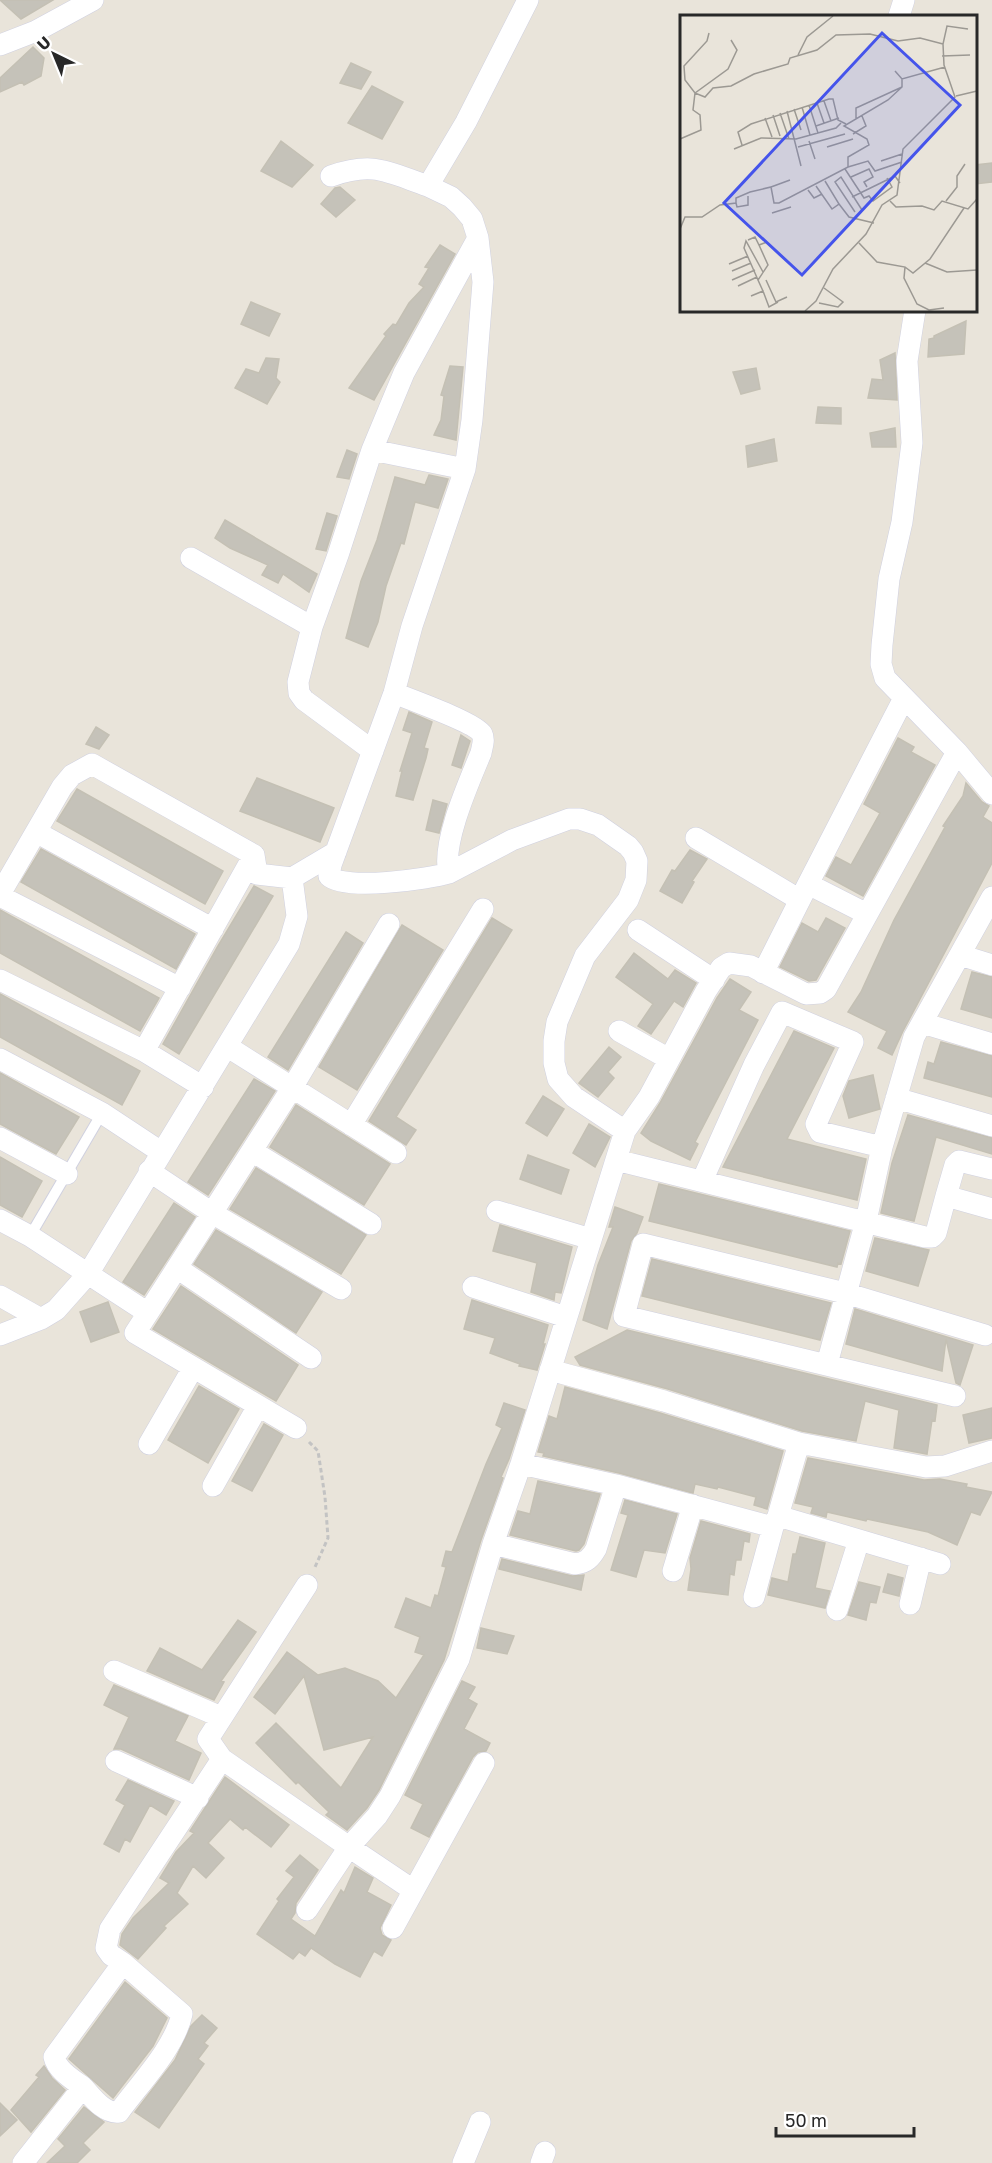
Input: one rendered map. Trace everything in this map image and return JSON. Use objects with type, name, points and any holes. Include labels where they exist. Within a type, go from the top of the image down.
[{"type":"street","points":[[0,45],[36,31],[93,0]]},
{"type":"street","points":[[428,186],[466,122],[528,0]]},
{"type":"street","points":[[899,15],[904,0]]},
{"type":"street","points":[[331,176],[365,167],[382,170],[428,186],[451,197],[472,219],[478,238],[483,282],[472,420],[465,470],[412,626],[394,693],[329,872],[331,878],[337,881],[382,883],[439,876],[512,840],[569,819],[580,819],[598,825],[628,846],[637,861],[636,880],[628,900],[585,956],[557,1022],[554,1041],[554,1064],[558,1079],[574,1097],[625,1131]]},
{"type":"street","points":[[373,751],[312,706],[299,693],[298,682],[312,627],[372,450],[404,373],[478,238]]},
{"type":"street","points":[[915,312],[907,362],[912,443],[902,522],[890,579],[881,655],[882,672],[885,678],[957,752],[992,794]]},
{"type":"street","points":[[372,450],[465,470]]},
{"type":"street","points":[[191,558],[312,627]]},
{"type":"street","points":[[394,693],[444,713],[477,729],[482,734],[481,753],[449,839],[447,863],[449,873]]},
{"type":"street","points":[[763,973],[904,698]]},
{"type":"street","points":[[308,1910],[349,1847],[390,1796],[459,1659],[493,1544],[521,1464],[625,1131],[649,1097],[706,991],[721,968],[729,963],[751,966],[799,991],[812,994],[826,989],[957,752]]},
{"type":"street","points":[[180,988],[0,895],[72,775],[92,764],[254,855],[258,874],[292,878],[336,852]]},
{"type":"street","points":[[36,832],[213,929]]},
{"type":"street","points":[[696,838],[804,892],[867,914]]},
{"type":"street","points":[[144,1051],[254,855]]},
{"type":"street","points":[[0,1335],[41,1319],[56,1310],[88,1274],[290,944],[297,916],[292,878]]},
{"type":"street","points":[[827,1364],[866,1221],[882,1147],[914,1037],[992,897]]},
{"type":"street","points":[[351,1125],[483,909]]},
{"type":"street","points":[[296,1428],[135,1333],[292,1088],[389,924]]},
{"type":"street","points":[[638,930],[714,980]]},
{"type":"street","points":[[960,955],[992,965]]},
{"type":"street","points":[[0,980],[144,1051],[203,1087]]},
{"type":"street","points":[[702,1181],[751,1071],[782,1012],[853,1042],[816,1124],[820,1132],[882,1147]]},
{"type":"street","points":[[922,1023],[992,1044]]},
{"type":"street","points":[[619,1031],[669,1059]]},
{"type":"street","points":[[228,1047],[396,1153]]},
{"type":"street","points":[[0,1059],[102,1113],[161,1152]]},
{"type":"street","points":[[896,1098],[992,1126]]},
{"type":"street","points":[[0,1138],[67,1174]]},
{"type":"street","points":[[252,1151],[371,1224]]},
{"type":"street","points":[[616,1160],[925,1237],[932,1237],[936,1233],[955,1165],[959,1161],[992,1169]]},
{"type":"street","points":[[149,1171],[212,1213],[341,1289]]},
{"type":"street","points":[[946,1196],[992,1209]]},
{"type":"street","points":[[497,1211],[591,1239]]},
{"type":"street","points":[[0,1220],[30,1236],[148,1313]]},
{"type":"street","points":[[956,1396],[624,1316],[643,1244],[845,1293],[985,1335]]},
{"type":"street","points":[[177,1268],[310,1358]]},
{"type":"street","points":[[472,1287],[566,1317]]},
{"type":"street","points":[[0,1296],[41,1319]]},
{"type":"street","points":[[149,1444],[193,1368]]},
{"type":"street","points":[[550,1370],[664,1401],[799,1443],[926,1467],[945,1466],[992,1451]]},
{"type":"street","points":[[213,1486],[258,1406]]},
{"type":"street","points":[[754,1597],[799,1443]]},
{"type":"street","points":[[521,1464],[693,1505],[859,1540],[931,1561],[910,1604]]},
{"type":"street","points":[[493,1544],[575,1564],[584,1562],[592,1556],[596,1549],[616,1485]]},
{"type":"street","points":[[673,1571],[693,1505]]},
{"type":"street","points":[[837,1610],[859,1540]]},
{"type":"street","points":[[307,1585],[208,1739],[222,1759],[413,1890]]},
{"type":"street","points":[[114,1671],[220,1718]]},
{"type":"street","points":[[123,1963],[54,2056],[60,2069],[112,2113],[119,2112],[170,2043],[179,2026],[182,2014],[123,1963],[111,1955],[106,1948],[110,1929],[222,1759]]},
{"type":"street","points":[[116,1761],[198,1798]]},
{"type":"street","points":[[393,1928],[484,1763]]},
{"type":"street","points":[[23,2163],[83,2087]]},
{"type":"street","points":[[463,2163],[480,2122]]},
{"type":"lane","points":[[30,1236],[102,1113]]},
{"type":"path","points":[[296,1428],[318,1451],[328,1538],[307,1585]]},
{"type":"building","points":[[0,0],[53,0],[21,19]]},
{"type":"building","points":[[33,47],[44,58],[41,76],[24,85],[22,82],[0,92],[0,78]]},
{"type":"building","points":[[351,63],[371,72],[361,89],[340,83]]},
{"type":"building","points":[[372,86],[403,102],[382,139],[348,123]]},
{"type":"building","points":[[281,141],[313,165],[292,187],[261,171]]},
{"type":"building","points":[[992,163],[992,182],[977,184],[977,165]]},
{"type":"building","points":[[340,187],[355,200],[336,217],[321,204],[335,188]]},
{"type":"building","points":[[440,245],[455,254],[374,400],[349,388],[386,336],[384,334],[393,324],[396,325],[409,303],[424,287],[419,284],[429,268],[425,267]]},
{"type":"building","points":[[251,302],[280,314],[269,336],[241,324]]},
{"type":"building","points":[[966,321],[964,354],[928,357],[929,339]]},
{"type":"building","points":[[895,353],[897,400],[868,398],[872,379],[883,380],[880,360]]},
{"type":"building","points":[[266,358],[279,359],[276,378],[280,382],[267,404],[235,388],[246,369],[259,373]]},
{"type":"building","points":[[450,366],[463,367],[456,440],[434,435],[441,420],[444,396],[441,395]]},
{"type":"building","points":[[756,368],[760,389],[741,394],[733,372]]},
{"type":"building","points":[[818,407],[841,408],[841,424],[816,423]]},
{"type":"building","points":[[895,428],[896,447],[872,447],[870,433]]},
{"type":"building","points":[[774,439],[777,461],[748,467],[746,446]]},
{"type":"building","points":[[347,450],[357,454],[349,479],[337,477]]},
{"type":"building","points":[[429,475],[448,479],[438,508],[415,502],[404,544],[401,543],[386,586],[378,622],[368,647],[346,638],[361,581],[377,540],[395,477],[425,485]]},
{"type":"building","points":[[327,513],[337,516],[326,551],[316,549]]},
{"type":"building","points":[[225,520],[317,574],[309,592],[283,574],[278,583],[262,575],[268,565],[230,548],[215,538]]},
{"type":"building","points":[[409,712],[432,722],[424,748],[428,749],[426,758],[413,800],[396,796],[402,771],[400,771],[412,733],[403,730]]},
{"type":"building","points":[[96,727],[109,735],[99,749],[86,744]]},
{"type":"building","points":[[461,735],[470,741],[461,768],[452,765]]},
{"type":"building","points":[[898,738],[914,747],[911,752],[935,765],[863,896],[826,876],[836,857],[851,865],[880,813],[864,804]]},
{"type":"building","points":[[257,778],[334,808],[320,842],[240,811]]},
{"type":"building","points":[[966,783],[982,802],[989,806],[983,817],[992,823],[992,863],[892,1055],[878,1048],[887,1031],[848,1012],[861,992],[894,920],[945,827],[943,826],[963,796]]},
{"type":"building","points":[[77,789],[223,871],[205,904],[57,821]]},
{"type":"building","points":[[433,800],[447,804],[439,833],[426,830]]},
{"type":"building","points":[[41,849],[195,934],[176,969],[21,882]]},
{"type":"building","points":[[690,850],[707,859],[692,881],[694,882],[682,903],[660,891],[672,870],[675,871]]},
{"type":"building","points":[[254,886],[273,896],[179,1054],[163,1044]]},
{"type":"building","points":[[0,910],[159,998],[140,1031],[0,953]]},
{"type":"building","points":[[492,918],[512,930],[396,1117],[416,1130],[406,1145],[369,1121]]},
{"type":"building","points":[[826,918],[845,928],[816,980],[809,981],[780,967],[802,923],[818,932]]},
{"type":"building","points":[[402,925],[443,950],[357,1090],[319,1067]]},
{"type":"building","points":[[346,932],[363,943],[288,1070],[268,1057]]},
{"type":"building","points":[[634,953],[668,979],[675,970],[696,983],[683,1007],[674,1001],[651,1034],[638,1026],[653,1004],[616,977]]},
{"type":"building","points":[[972,972],[992,977],[992,1018],[961,1009]]},
{"type":"building","points":[[730,979],[751,992],[739,1010],[758,1020],[695,1142],[698,1144],[690,1160],[651,1141],[641,1133]]},
{"type":"building","points":[[0,994],[140,1071],[122,1105],[0,1037]]},
{"type":"building","points":[[794,1031],[834,1048],[787,1139],[866,1159],[857,1200],[723,1167]]},
{"type":"building","points":[[941,1042],[992,1056],[992,1097],[924,1078],[928,1062],[934,1064]]},
{"type":"building","points":[[609,1047],[621,1057],[608,1072],[614,1078],[598,1097],[579,1083]]},
{"type":"building","points":[[0,1073],[79,1117],[56,1154],[0,1124]]},
{"type":"building","points":[[873,1075],[880,1109],[849,1118],[843,1096],[849,1081]]},
{"type":"building","points":[[254,1079],[275,1091],[208,1195],[188,1182]]},
{"type":"building","points":[[543,1096],[564,1109],[547,1136],[526,1123]]},
{"type":"building","points":[[296,1105],[390,1164],[364,1205],[270,1147]]},
{"type":"building","points":[[908,1115],[992,1138],[992,1154],[936,1137],[914,1221],[881,1213],[892,1163]]},
{"type":"building","points":[[589,1124],[610,1137],[595,1167],[573,1153]]},
{"type":"building","points":[[528,1155],[569,1170],[561,1194],[520,1179]]},
{"type":"building","points":[[0,1157],[42,1181],[22,1217],[0,1205]]},
{"type":"building","points":[[256,1168],[366,1235],[341,1274],[230,1209]]},
{"type":"building","points":[[659,1184],[850,1231],[841,1264],[838,1263],[837,1267],[649,1221]]},
{"type":"building","points":[[174,1203],[195,1217],[144,1295],[123,1282]]},
{"type":"building","points":[[615,1207],[643,1217],[631,1241],[607,1329],[583,1320],[598,1265],[613,1227],[609,1227]]},
{"type":"building","points":[[500,1225],[572,1247],[561,1293],[555,1292],[554,1300],[531,1292],[537,1263],[493,1251]]},
{"type":"building","points":[[216,1230],[322,1292],[296,1333],[194,1264]]},
{"type":"building","points":[[875,1238],[929,1250],[918,1286],[866,1271]]},
{"type":"building","points":[[652,1259],[831,1303],[820,1340],[642,1296]]},
{"type":"building","points":[[181,1286],[298,1365],[276,1401],[153,1329]]},
{"type":"building","points":[[472,1300],[548,1325],[537,1370],[519,1366],[520,1364],[490,1353],[495,1338],[464,1329]]},
{"type":"building","points":[[108,1302],[119,1332],[91,1342],[80,1312]]},
{"type":"building","points":[[855,1309],[973,1345],[960,1385],[956,1383],[946,1339],[942,1371],[846,1344]]},
{"type":"building","points":[[627,1330],[937,1405],[935,1421],[932,1420],[927,1454],[894,1448],[899,1410],[865,1401],[856,1441],[802,1431],[668,1389],[580,1365],[575,1357]]},
{"type":"building","points":[[199,1386],[239,1409],[208,1463],[168,1440]]},
{"type":"building","points":[[565,1387],[660,1413],[783,1451],[767,1509],[754,1505],[756,1497],[718,1487],[717,1489],[695,1484],[693,1493],[543,1456],[544,1453],[538,1452],[549,1416],[557,1419]]},
{"type":"building","points":[[504,1403],[525,1410],[501,1477],[503,1478],[481,1540],[444,1660],[379,1790],[367,1808],[347,1830],[326,1815],[329,1812],[298,1782],[296,1784],[256,1743],[276,1723],[341,1788],[373,1737],[324,1750],[304,1676],[275,1714],[254,1697],[287,1652],[318,1675],[345,1668],[378,1681],[396,1698],[424,1655],[415,1652],[420,1637],[395,1627],[406,1598],[431,1608],[435,1595],[438,1596],[446,1567],[442,1566],[446,1551],[452,1552],[502,1428],[496,1425]]},
{"type":"building","points":[[992,1408],[992,1438],[969,1443],[963,1415]]},
{"type":"building","points":[[264,1424],[283,1435],[252,1491],[232,1481]]},
{"type":"building","points":[[808,1458],[924,1480],[940,1479],[992,1492],[980,1515],[971,1512],[957,1545],[928,1532],[827,1512],[826,1517],[811,1513],[813,1507],[795,1503]]},
{"type":"building","points":[[538,1481],[600,1494],[584,1544],[579,1550],[510,1535],[518,1511],[530,1514]]},
{"type":"building","points":[[625,1500],[677,1514],[665,1553],[644,1550],[636,1577],[611,1570],[628,1515],[621,1513]]},
{"type":"building","points":[[701,1521],[750,1534],[749,1542],[744,1541],[741,1560],[736,1560],[734,1575],[730,1574],[728,1595],[688,1590],[690,1558]]},
{"type":"building","points":[[800,1537],[825,1543],[815,1588],[830,1591],[825,1608],[768,1595],[772,1578],[788,1582],[793,1554],[796,1554]]},
{"type":"building","points":[[502,1559],[572,1576],[584,1575],[581,1590],[499,1569]]},
{"type":"building","points":[[888,1574],[903,1578],[899,1596],[883,1592]]},
{"type":"building","points":[[859,1582],[880,1587],[876,1603],[870,1602],[866,1620],[848,1615]]},
{"type":"building","points":[[238,1620],[256,1632],[221,1681],[224,1682],[214,1700],[147,1671],[160,1648],[202,1670]]},
{"type":"building","points":[[481,1628],[514,1636],[507,1654],[477,1648]]},
{"type":"building","points":[[462,1681],[475,1687],[468,1699],[477,1704],[464,1729],[490,1743],[486,1751],[478,1752],[473,1757],[429,1837],[411,1828],[423,1804],[405,1795]]},
{"type":"building","points":[[114,1685],[188,1716],[175,1741],[201,1753],[189,1780],[121,1749],[114,1749],[129,1717],[104,1705]]},
{"type":"building","points":[[225,1777],[289,1825],[271,1847],[245,1827],[243,1830],[230,1819],[208,1843],[224,1858],[206,1878],[193,1866],[177,1893],[188,1904],[164,1926],[166,1928],[138,1959],[120,1945],[122,1934],[133,1918],[169,1883],[160,1878],[176,1852],[194,1833],[190,1831]]},
{"type":"building","points":[[128,1780],[174,1801],[166,1815],[150,1805],[130,1842],[125,1839],[119,1852],[104,1844],[125,1805],[116,1800]]},
{"type":"building","points":[[300,1855],[318,1870],[296,1903],[295,1913],[291,1919],[315,1936],[341,1890],[344,1893],[355,1867],[373,1878],[367,1892],[391,1905],[380,1928],[382,1935],[391,1940],[382,1956],[374,1951],[360,1977],[311,1948],[305,1956],[299,1952],[293,1959],[257,1934],[279,1901],[277,1899],[294,1877],[286,1871]]},
{"type":"building","points":[[125,1982],[167,2018],[153,2046],[113,2098],[69,2059]]},
{"type":"building","points":[[202,2015],[217,2028],[204,2043],[208,2046],[198,2059],[204,2064],[159,2128],[135,2112],[175,2060],[191,2026]]},
{"type":"building","points":[[44,2066],[52,2078],[65,2090],[31,2132],[11,2110],[39,2077],[36,2075]]},
{"type":"building","points":[[0,2103],[17,2120],[0,2136]]},
{"type":"building","points":[[84,2107],[104,2122],[83,2143],[90,2150],[77,2163],[47,2163],[65,2146],[58,2139]]}]
